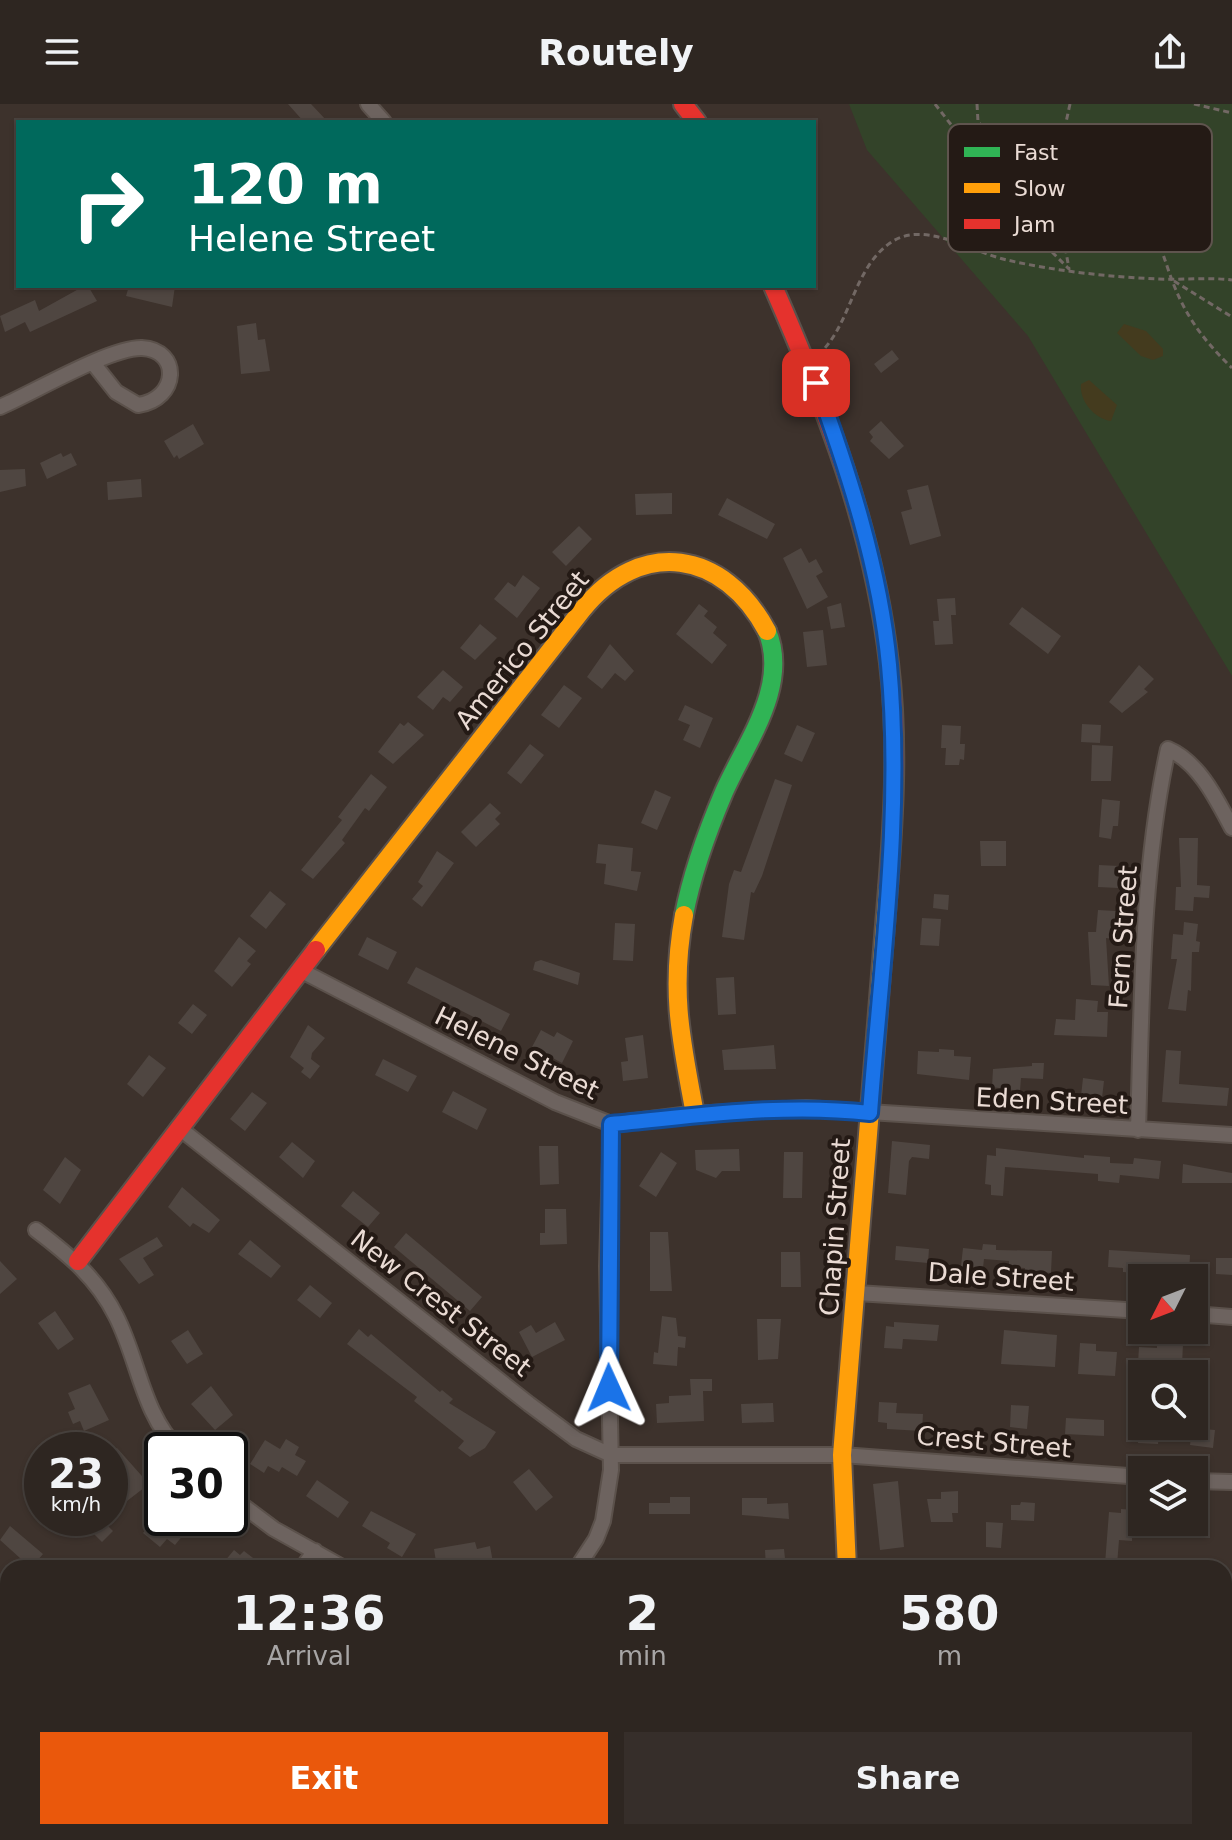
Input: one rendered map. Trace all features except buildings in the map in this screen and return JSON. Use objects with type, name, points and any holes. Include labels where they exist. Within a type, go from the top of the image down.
[{"type":"street","points":[[368,104],[382,120]]},
{"type":"street","points":[[683,104],[695,120]]},
{"type":"street","name":"Chapin Street","points":[[774,288],[838,441],[878,589],[889,663],[893,733],[892,833],[842,1455],[847,1560]]},
{"type":"street","points":[[0,407],[93,363],[129,350],[155,352],[171,372],[169,386],[151,403],[138,405],[116,392],[93,363]]},
{"type":"street","name":"Americo Street","points":[[78,1261],[300,970],[600,590],[618,577],[662,560],[696,563],[716,571],[745,598],[769,634],[774,653],[766,697],[699,854],[679,936],[675,966],[678,1032],[695,1114]]},
{"type":"street","name":"Fern Street","points":[[1138,1130],[1142,993],[1156,812],[1168,749],[1180,754],[1210,788],[1232,828]]},
{"type":"street","name":"Helene Street","points":[[300,970],[555,1102],[611,1124],[695,1114],[806,1108],[870,1113]]},
{"type":"street","name":"Eden Street","points":[[870,1113],[1232,1135]]},
{"type":"street","points":[[583,1560],[603,1521],[611,1455],[607,1266],[611,1124]]},
{"type":"street","name":"New Crest Street","points":[[178,1127],[551,1420],[592,1448],[611,1455],[842,1455]]},
{"type":"street","points":[[36,1230],[78,1261],[115,1314],[152,1412],[163,1432]]},
{"type":"street","name":"Dale Street","points":[[857,1293],[1128,1310]]},
{"type":"street","points":[[1208,1315],[1232,1317]]},
{"type":"street","name":"Crest Street","points":[[842,1455],[1128,1476]]},
{"type":"street","points":[[1208,1481],[1232,1482]]},
{"type":"street","points":[[248,1510],[274,1529],[330,1560]]},
{"type":"street","points":[[308,1560],[315,1551]]},
{"type":"path","points":[[937,104],[949,124]]},
{"type":"path","points":[[977,104],[980,124]]},
{"type":"path","points":[[1067,124],[1070,104]]},
{"type":"path","points":[[1194,104],[1232,113]]},
{"type":"path","points":[[807,361],[820,354],[836,336],[846,306],[880,250],[894,240],[913,235],[948,240]]},
{"type":"path","points":[[982,252],[1005,260],[1069,269],[1171,279],[1232,280]]},
{"type":"path","points":[[1052,252],[1069,269]]},
{"type":"path","points":[[1066,252],[1069,269]]},
{"type":"path","points":[[1161,252],[1193,326],[1232,368]]},
{"type":"path","points":[[1171,279],[1232,317]]},
{"type":"green space","points":[[849,104],[1232,104],[1232,676],[1028,336],[955,252],[1212,252],[1212,124],[948,124],[948,244],[867,150]]},
{"type":"sand","points":[[1124,324],[1146,331],[1163,349],[1163,356],[1153,360],[1141,356],[1117,333]]},
{"type":"sand","points":[[1089,380],[1117,405],[1111,421],[1099,417],[1085,403],[1081,384]]},
{"type":"traffic: fast","points":[[684,915],[712,822],[769,693],[773,652],[767,631]]},
{"type":"traffic: slow","points":[[316,950],[582,610],[605,587],[630,571],[655,563],[680,563],[705,570],[728,583],[749,604],[767,631]]},
{"type":"traffic: slow","points":[[847,1560],[842,1455],[888,888]]},
{"type":"traffic: slow","points":[[684,915],[678,968],[679,1015],[695,1114]]},
{"type":"traffic: jam","points":[[683,104],[695,120]]},
{"type":"traffic: jam","points":[[774,288],[845,470],[860,518],[882,614],[892,691],[894,747],[888,888]]},
{"type":"traffic: jam","points":[[78,1261],[316,950]]},
{"type":"route","points":[[609,1388],[607,1266],[611,1124],[690,1114],[806,1108],[870,1113],[892,833],[893,733],[889,663],[878,589],[838,441],[816,383]]}]
